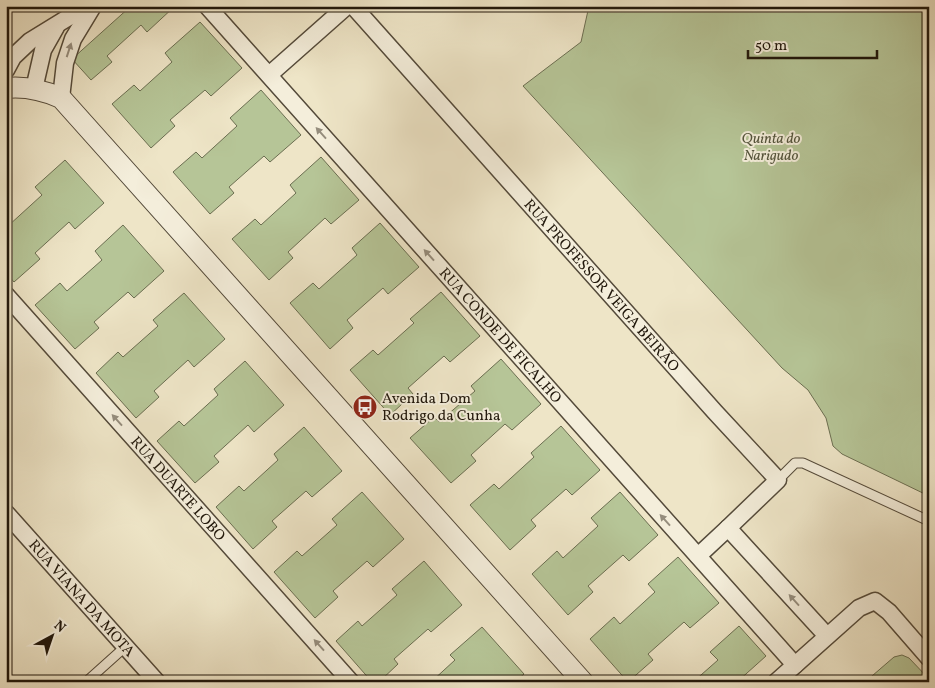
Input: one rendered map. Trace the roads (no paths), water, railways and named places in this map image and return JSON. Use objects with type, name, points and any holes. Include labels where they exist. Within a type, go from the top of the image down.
[{"type":"street","points":[[6,70],[12,57],[30,41],[58,26],[87,6]]},
{"type":"street","points":[[60,98],[65,63],[73,39],[92,6]]},
{"type":"street","name":"RUA CONDE DE FICALHO","points":[[207,6],[795,665]]},
{"type":"street","points":[[269,75],[347,6]]},
{"type":"street","name":"RUA PROFESSOR VEIGA BEIRÃO","points":[[353,6],[778,480]]},
{"type":"street","points":[[34,89],[43,50],[58,26]]},
{"type":"street","points":[[6,88],[34,89],[60,98],[583,682]]},
{"type":"street","name":"RUA DUARTE LOBO","points":[[9,305],[351,682]]},
{"type":"street","points":[[698,556],[778,480]]},
{"type":"street","name":"RUA VIANA DA MOTA","points":[[6,513],[157,682]]},
{"type":"street","points":[[728,528],[827,636]]},
{"type":"street","points":[[776,682],[859,608],[875,601],[889,612],[929,658]]},
{"type":"lane","points":[[778,480],[795,463],[803,463],[929,521]]},
{"type":"lane","points":[[86,682],[125,646]]},
{"type":"place","name":"Avenida Dom Rodrigo da Cunha","points":[[365,407]]},
{"type":"park label","name":"Quinta do Narigudo","points":[[771,146]]}]
